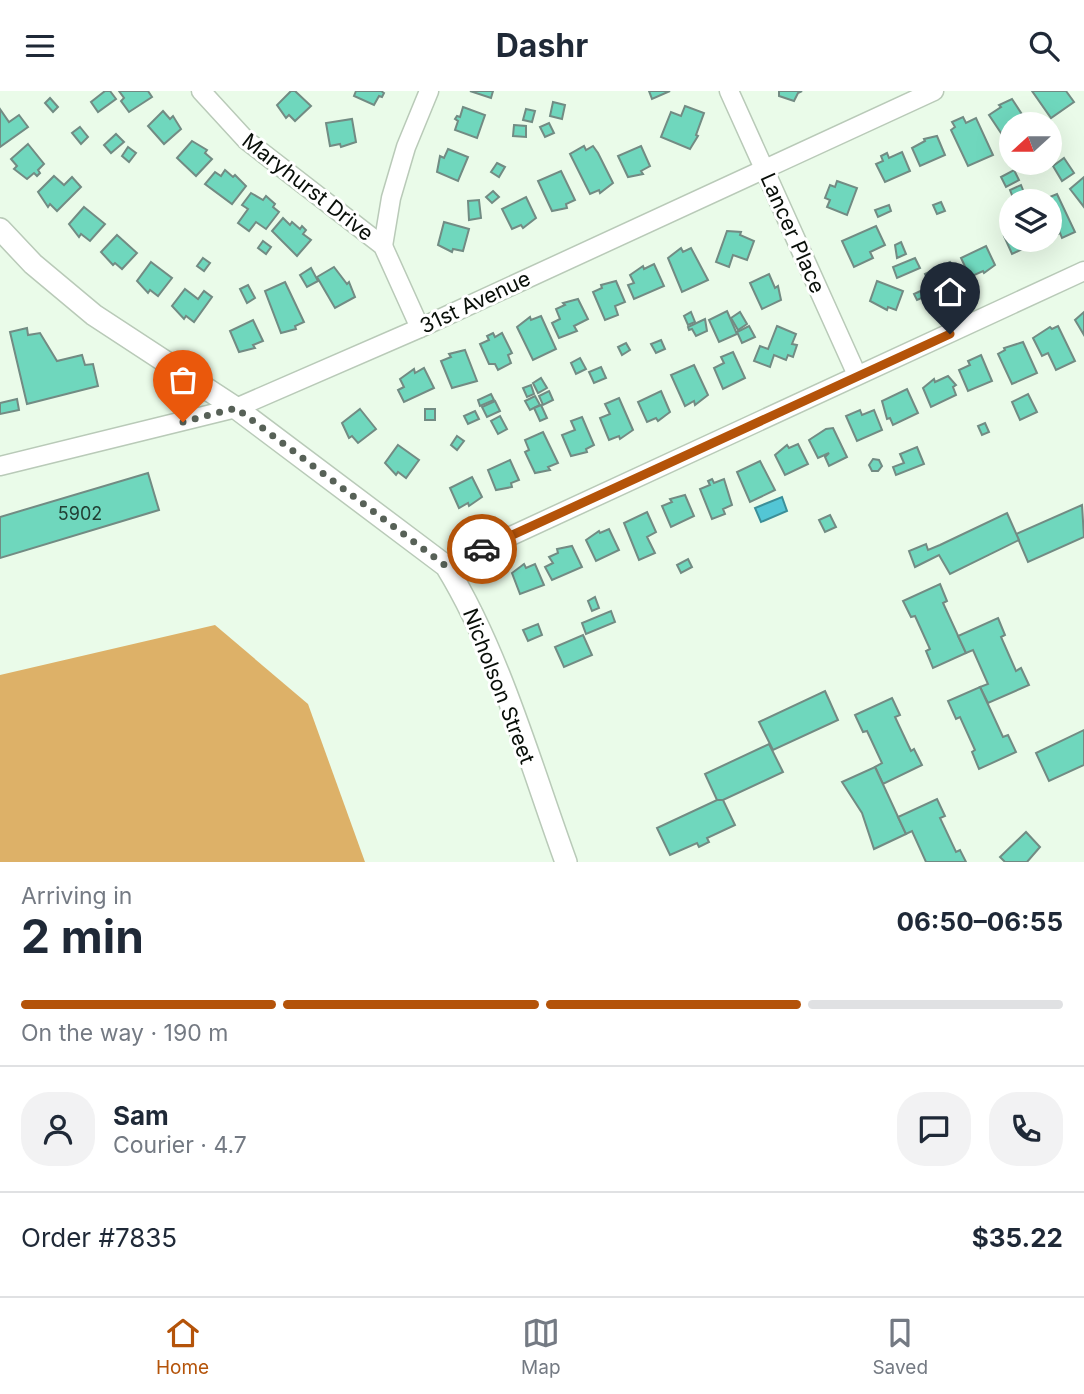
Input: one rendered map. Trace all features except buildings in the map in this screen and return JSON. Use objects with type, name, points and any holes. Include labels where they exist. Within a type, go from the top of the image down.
[{"type":"street","name":"Maryhurst Drive","points":[[201,91],[246,140],[383,246],[420,328]]},
{"type":"street","points":[[383,246],[391,198],[406,147],[429,91]]},
{"type":"street","name":"Lancer Place","points":[[729,91],[857,375]]},
{"type":"street","name":"31st Avenue","points":[[0,466],[236,408],[420,328],[763,167],[933,91]]},
{"type":"street","name":"Nicholson Street","points":[[0,229],[33,264],[94,315],[236,408],[446,566],[462,591],[492,660],[566,862]]},
{"type":"street","points":[[446,566],[1084,271]]},
{"type":"shaded area","points":[[215,625],[308,704],[365,862],[0,862],[0,675]]},
{"type":"water","points":[[782,497],[787,511],[761,522],[755,508]]},
{"type":"way so far","points":[[183,422],[236,408],[446,566],[482,549]]},
{"type":"route","points":[[482,549],[950,334]]}]
